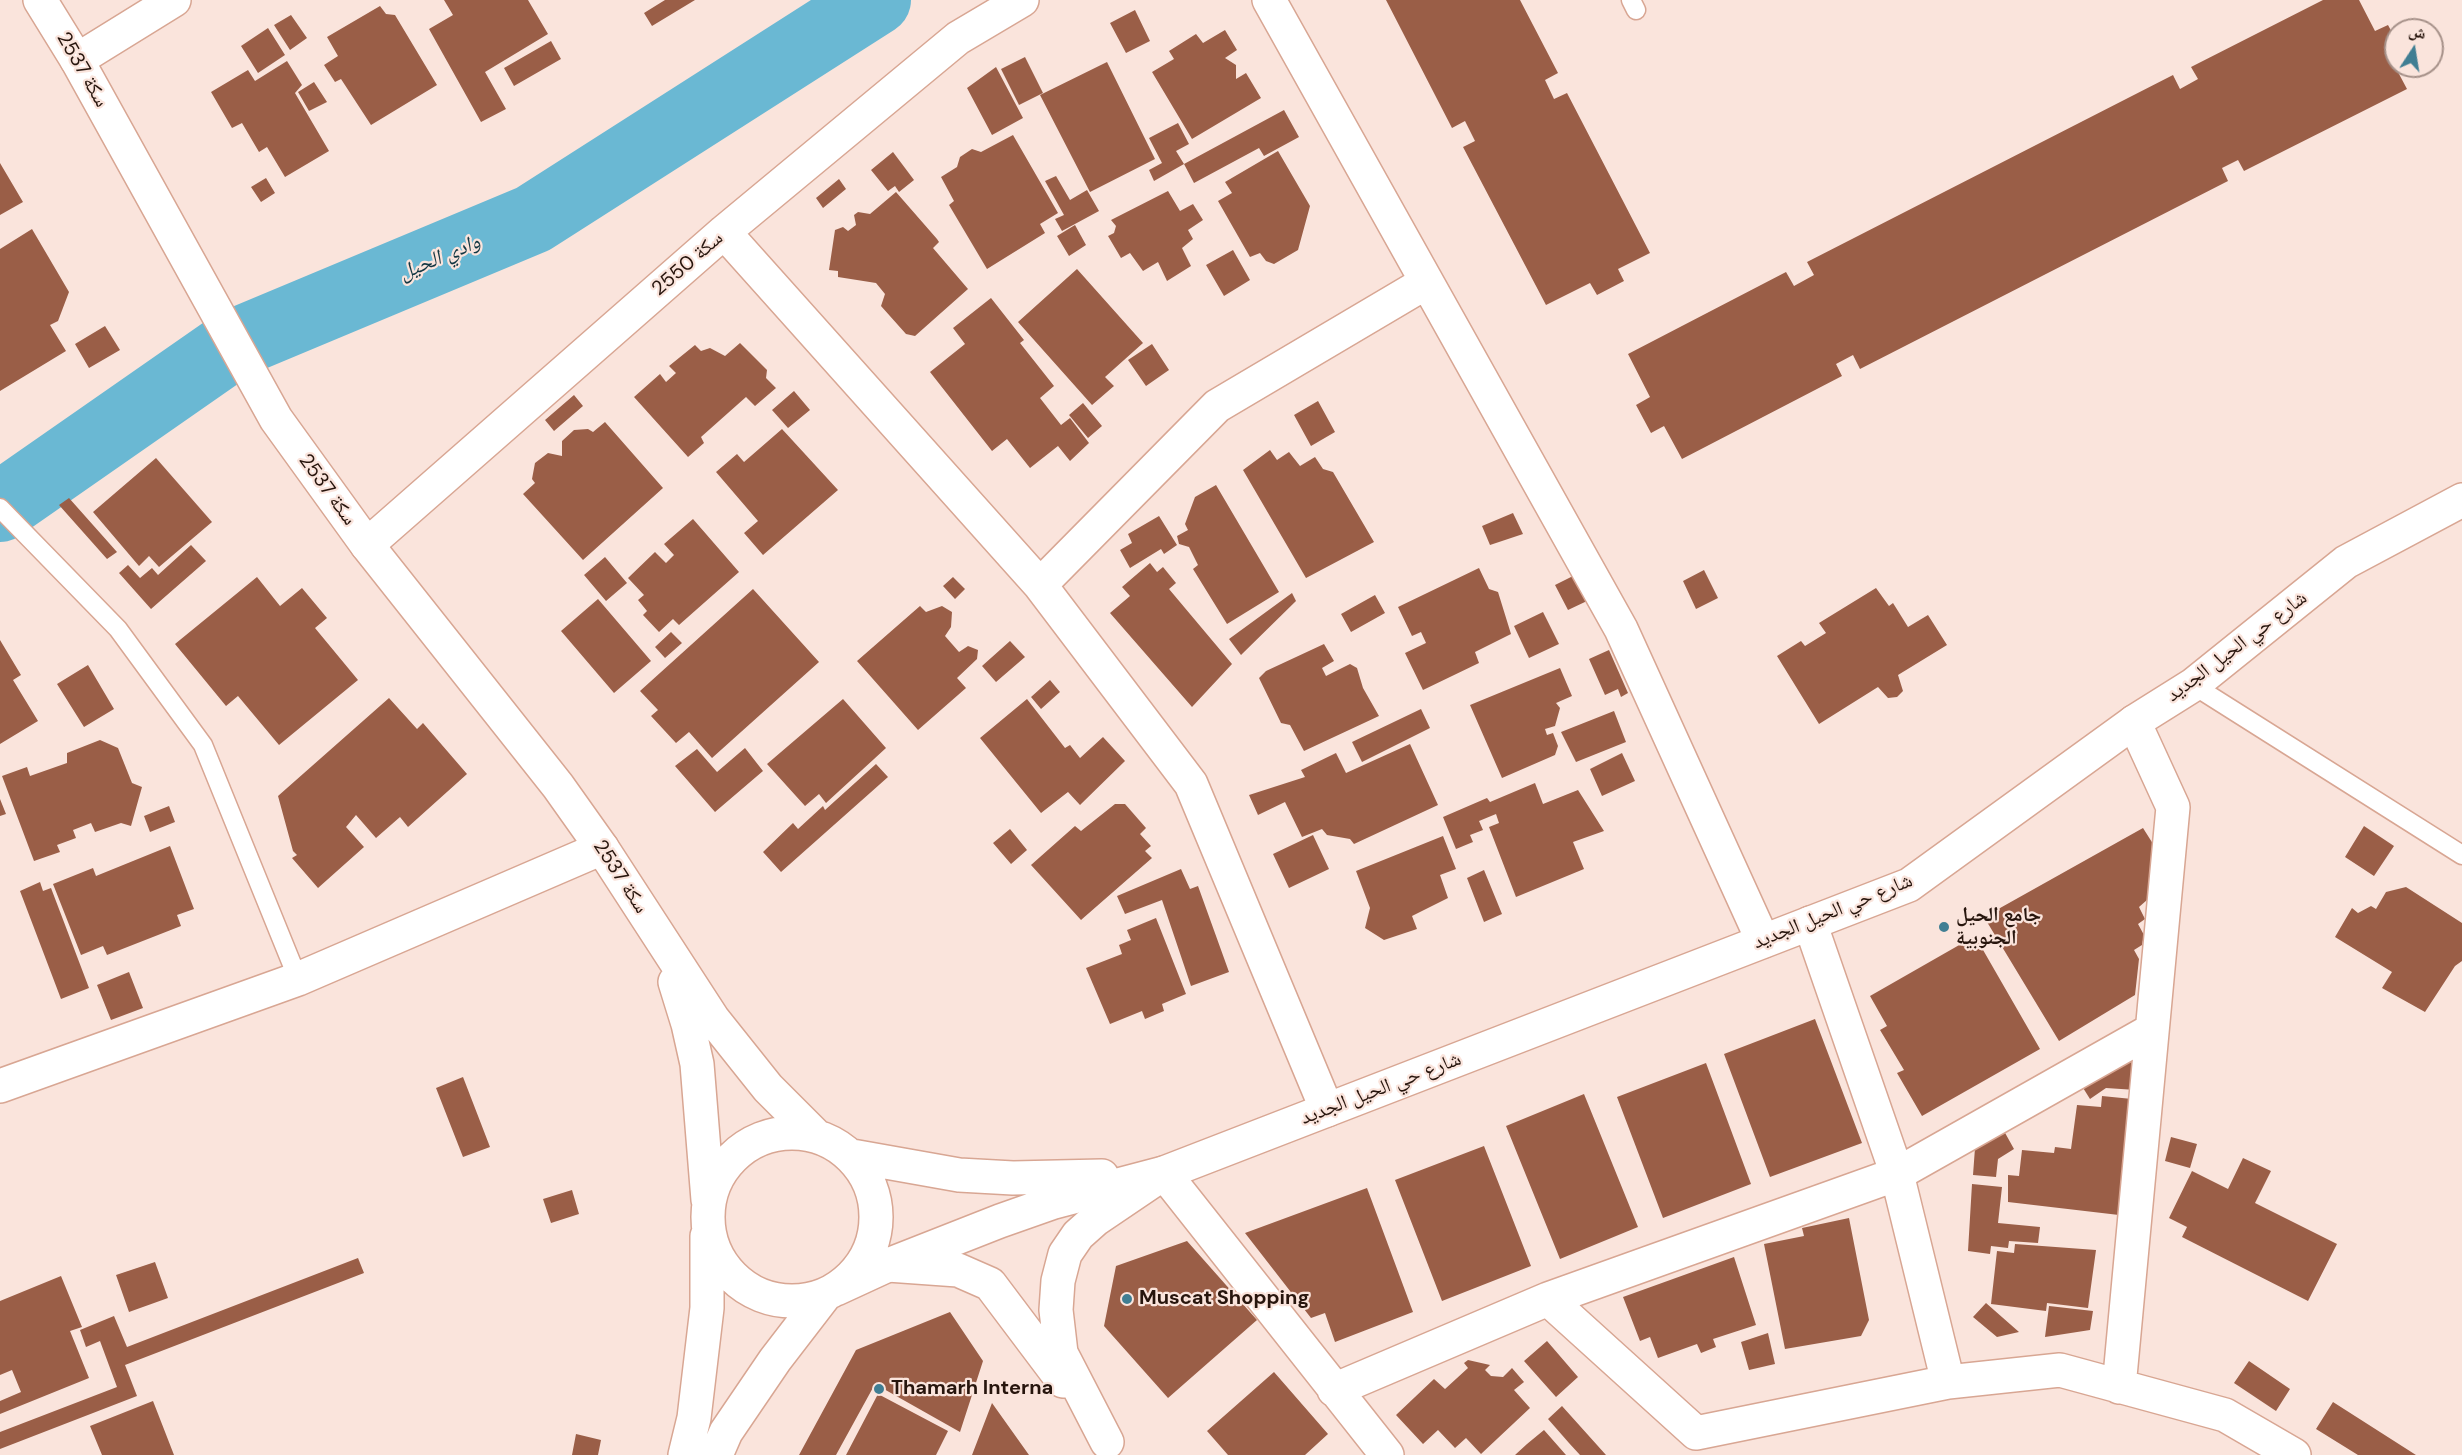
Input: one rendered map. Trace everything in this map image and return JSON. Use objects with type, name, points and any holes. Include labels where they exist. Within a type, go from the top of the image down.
[{"type":"street","name":"سكة 2537","points":[[40,0],[77,60],[276,419],[367,545],[558,786],[602,848],[664,946]]},
{"type":"street","points":[[77,60],[174,0]]},
{"type":"street","name":"سكة 2550","points":[[367,545],[724,232],[958,38],[1022,0]]},
{"type":"street","points":[[1269,0],[1425,283],[1621,629],[1763,941]]},
{"type":"street","points":[[724,232],[1040,585],[1191,784],[1327,1110]]},
{"type":"street","points":[[1040,585],[1217,406],[1425,283]]},
{"type":"street","name":"شارع حي الحيل الجديد","points":[[1164,1173],[1909,885],[2134,722],[2193,685],[2346,562],[2462,500]]},
{"type":"street","points":[[2119,1387],[2173,807],[2134,722]]},
{"type":"street","points":[[0,1086],[298,979],[602,848]]},
{"type":"street","points":[[1810,923],[1897,1174],[1948,1382]]},
{"type":"street","points":[[664,946],[713,1019],[739,1052],[768,1088],[814,1135]]},
{"type":"street","points":[[664,946],[688,1024],[697,1064],[710,1236],[719,1259],[734,1278],[754,1292],[777,1300],[801,1301],[830,1292],[888,1265],[1000,1221],[1054,1202],[1164,1173]]},
{"type":"street","points":[[1334,1390],[1548,1299],[1897,1174],[2152,1030]]},
{"type":"street","points":[[685,1455],[694,1418],[707,1308],[708,1210],[714,1184],[723,1170],[745,1146],[767,1136],[791,1132],[814,1135],[834,1143],[852,1156],[867,1177],[876,1201],[876,1227],[870,1251],[856,1273],[830,1292],[775,1360],[726,1432],[716,1455]]},
{"type":"street","points":[[852,1156],[959,1175],[1013,1178],[1164,1173]]},
{"type":"street","points":[[1164,1173],[1387,1455]]},
{"type":"street","points":[[1112,1449],[1061,1353],[1056,1310],[1058,1281],[1065,1254],[1078,1234],[1096,1219],[1164,1173]]},
{"type":"street","points":[[888,1265],[958,1270],[990,1284],[1112,1449]]},
{"type":"street","points":[[1548,1299],[1696,1433],[1948,1382],[2061,1370],[2225,1415],[2295,1455]]},
{"type":"lane","points":[[0,508],[118,629],[203,745],[298,979]]},
{"type":"lane","points":[[2193,685],[2462,855]]},
{"type":"building","points":[[444,0],[528,0],[548,34],[485,72],[506,109],[481,122],[429,29],[453,15]]},
{"type":"building","points":[[665,0],[695,0],[652,26],[644,13]]},
{"type":"building","points":[[1386,0],[1520,0],[1558,73],[1545,80],[1554,99],[1567,93],[1650,253],[1618,269],[1624,281],[1597,295],[1590,283],[1546,305],[1463,147],[1475,141],[1465,121],[1452,128]]},
{"type":"building","points":[[2323,0],[2359,0],[2375,31],[2384,27],[2384,78],[2401,78],[2407,89],[2244,171],[2238,160],[2222,168],[2228,181],[1860,369],[1853,355],[1836,364],[1842,376],[1682,459],[1664,426],[1651,433],[1636,405],[1650,397],[1628,354],[1786,272],[1794,286],[1814,275],[1807,262],[2173,75],[2180,89],[2198,79],[2191,67]]},
{"type":"building","points":[[380,6],[386,14],[395,15],[437,85],[371,125],[341,79],[335,82],[324,65],[338,56],[327,37]]},
{"type":"building","points":[[1135,10],[1150,41],[1126,53],[1110,23]]},
{"type":"building","points":[[291,15],[307,38],[290,50],[274,25]]},
{"type":"building","points":[[268,28],[285,55],[258,73],[241,46]]},
{"type":"building","points":[[1225,30],[1237,50],[1225,58],[1236,65],[1236,79],[1246,73],[1261,98],[1192,139],[1152,72],[1174,59],[1169,51],[1196,34],[1203,43]]},
{"type":"building","points":[[551,41],[561,59],[514,86],[504,68]]},
{"type":"building","points":[[1025,57],[1043,93],[1019,105],[1001,69]]},
{"type":"building","points":[[287,61],[302,85],[295,93],[329,151],[285,177],[267,147],[259,152],[242,123],[232,128],[211,92],[248,70],[255,81]]},
{"type":"building","points":[[1107,62],[1155,159],[1090,192],[1040,95]]},
{"type":"building","points":[[996,67],[1023,118],[992,135],[967,88]]},
{"type":"building","points":[[314,82],[327,102],[309,111],[298,92]]},
{"type":"building","points":[[1284,110],[1299,137],[1264,156],[1259,148],[1194,183],[1184,164]]},
{"type":"building","points":[[1178,123],[1189,144],[1176,151],[1184,164],[1154,181],[1149,170],[1162,163],[1149,138]]},
{"type":"building","points":[[1013,135],[1058,213],[1040,224],[1045,233],[987,269],[949,205],[954,201],[941,177],[957,167],[960,157],[972,149],[981,152]]},
{"type":"building","points":[[1278,151],[1310,206],[1298,250],[1274,264],[1266,261],[1260,253],[1250,257],[1218,201],[1232,193],[1225,182]]},
{"type":"building","points":[[893,152],[914,180],[899,192],[895,186],[888,191],[871,170]]},
{"type":"building","points":[[0,163],[23,202],[0,215]]},
{"type":"building","points":[[1056,176],[1070,200],[1087,190],[1099,211],[1062,231],[1055,219],[1064,215],[1045,181]]},
{"type":"building","points":[[266,178],[275,193],[261,202],[251,187]]},
{"type":"building","points":[[839,179],[846,189],[823,208],[816,198]]},
{"type":"building","points":[[1168,191],[1180,211],[1193,204],[1203,220],[1188,230],[1193,239],[1182,248],[1191,266],[1167,281],[1158,262],[1143,271],[1130,253],[1121,258],[1108,236],[1114,233],[1116,226],[1111,220]]},
{"type":"building","points":[[896,192],[937,239],[939,242],[933,248],[968,289],[915,336],[906,334],[881,306],[885,294],[876,283],[838,277],[838,271],[829,270],[835,230],[843,227],[848,231],[856,225],[854,215],[858,212],[870,214]]},
{"type":"building","points":[[1075,225],[1086,245],[1069,256],[1057,236]]},
{"type":"building","points":[[32,229],[69,292],[58,321],[50,325],[66,351],[0,391],[0,249]]},
{"type":"building","points":[[1233,250],[1250,280],[1224,296],[1206,265]]},
{"type":"building","points":[[1077,269],[1143,343],[1105,377],[1114,386],[1092,405],[1018,322]]},
{"type":"building","points":[[991,298],[1024,340],[1020,343],[1054,386],[1040,398],[1061,425],[1070,418],[1089,443],[1070,461],[1058,446],[1030,468],[1007,439],[992,451],[930,372],[965,344],[953,328]]},
{"type":"building","points":[[105,326],[120,350],[89,368],[75,344]]},
{"type":"building","points":[[740,343],[767,370],[766,378],[776,388],[755,406],[746,397],[701,437],[704,443],[688,457],[634,397],[660,374],[666,382],[676,373],[669,366],[695,345],[701,351],[710,348],[725,356]]},
{"type":"building","points":[[1152,344],[1169,370],[1146,386],[1128,360]]},
{"type":"building","points":[[794,391],[810,410],[788,428],[772,410]]},
{"type":"building","points":[[574,395],[583,406],[554,431],[545,420]]},
{"type":"building","points":[[1318,401],[1335,432],[1311,446],[1294,415]]},
{"type":"building","points":[[1083,403],[1102,426],[1088,438],[1069,415]]},
{"type":"building","points":[[605,422],[663,488],[583,560],[523,494],[535,483],[532,479],[535,463],[548,453],[562,456],[562,441],[574,430],[588,429],[593,432]]},
{"type":"building","points":[[782,429],[838,490],[763,555],[744,533],[758,521],[716,472],[737,454],[744,462]]},
{"type":"building","points":[[1270,450],[1277,460],[1289,452],[1300,466],[1315,457],[1323,469],[1333,472],[1374,542],[1306,578],[1243,470]]},
{"type":"building","points":[[156,458],[212,522],[159,567],[149,556],[139,566],[93,512]]},
{"type":"building","points":[[1216,485],[1279,592],[1227,624],[1193,569],[1198,565],[1189,547],[1179,544],[1177,536],[1188,530],[1185,524],[1195,497]]},
{"type":"building","points":[[69,498],[117,552],[107,559],[59,505]]},
{"type":"building","points":[[1513,513],[1523,534],[1490,545],[1482,526]]},
{"type":"building","points":[[1159,516],[1177,545],[1164,554],[1161,549],[1130,568],[1120,550],[1132,543],[1128,534]]},
{"type":"building","points":[[693,519],[739,572],[679,625],[673,619],[659,632],[643,615],[647,611],[638,600],[644,595],[628,578],[655,552],[666,563],[674,555],[664,544]]},
{"type":"building","points":[[191,545],[206,561],[151,609],[119,573],[128,565],[140,578],[152,568],[158,575]]},
{"type":"building","points":[[605,557],[627,583],[606,601],[584,575]]},
{"type":"building","points":[[1150,563],[1157,572],[1163,567],[1176,583],[1169,589],[1232,664],[1192,707],[1110,613],[1130,596],[1122,587]]},
{"type":"building","points":[[1479,568],[1489,589],[1498,592],[1511,634],[1475,652],[1479,663],[1423,690],[1405,653],[1426,643],[1421,632],[1412,636],[1398,607]]},
{"type":"building","points":[[1704,570],[1718,598],[1696,609],[1683,581]]},
{"type":"building","points":[[1575,575],[1587,601],[1568,610],[1555,585]]},
{"type":"building","points":[[257,577],[280,606],[302,588],[327,618],[315,628],[358,680],[279,745],[238,696],[226,706],[175,644]]},
{"type":"building","points":[[953,577],[965,589],[955,599],[943,586]]},
{"type":"building","points":[[1876,588],[1889,606],[1893,603],[1908,627],[1928,615],[1947,645],[1898,675],[1903,691],[1897,697],[1888,698],[1878,687],[1819,724],[1777,656],[1801,641],[1805,646],[1826,633],[1819,623]]},
{"type":"building","points":[[753,589],[819,662],[712,758],[689,732],[676,743],[651,716],[658,710],[640,691]]},
{"type":"building","points":[[1292,593],[1296,601],[1241,655],[1229,639]]},
{"type":"building","points":[[1375,595],[1385,613],[1351,632],[1341,614]]},
{"type":"building","points":[[598,599],[651,661],[614,693],[561,631]]},
{"type":"building","points":[[920,606],[926,612],[942,606],[952,612],[951,627],[945,636],[959,652],[968,646],[978,650],[977,659],[957,678],[966,688],[918,730],[857,661]]},
{"type":"building","points":[[1543,612],[1559,644],[1529,658],[1514,626]]},
{"type":"building","points":[[671,632],[682,643],[665,658],[655,647]]},
{"type":"building","points":[[0,640],[21,675],[13,680],[38,721],[0,744]]},
{"type":"building","points":[[1010,641],[1025,657],[996,682],[982,666]]},
{"type":"building","points":[[1324,644],[1334,661],[1322,668],[1326,676],[1350,664],[1357,668],[1363,688],[1379,716],[1304,751],[1290,725],[1281,723],[1259,678],[1266,671]]},
{"type":"building","points":[[1609,650],[1628,693],[1621,697],[1618,689],[1605,695],[1589,659]]},
{"type":"building","points":[[88,665],[114,709],[84,727],[57,684]]},
{"type":"building","points":[[1560,668],[1572,696],[1556,703],[1560,708],[1555,726],[1545,729],[1547,735],[1553,733],[1558,746],[1555,755],[1502,778],[1470,705]]},
{"type":"building","points":[[1050,680],[1060,692],[1041,709],[1031,697]]},
{"type":"building","points":[[389,698],[417,729],[423,723],[467,774],[408,827],[400,817],[376,838],[356,815],[346,827],[364,847],[318,888],[292,858],[297,855],[293,851],[278,796]]},
{"type":"building","points":[[843,699],[886,748],[826,803],[819,794],[805,806],[767,764]]},
{"type":"building","points":[[1027,699],[1065,748],[1070,745],[1080,758],[1103,737],[1125,761],[1080,805],[1068,792],[1041,813],[980,738]]},
{"type":"building","points":[[1421,709],[1430,728],[1362,762],[1352,742]]},
{"type":"building","points":[[1614,711],[1626,742],[1576,762],[1561,732]]},
{"type":"building","points":[[100,740],[118,748],[132,783],[142,787],[131,826],[121,823],[95,832],[91,823],[73,830],[76,838],[57,845],[60,852],[34,861],[2,776],[27,767],[30,776],[67,763],[67,753]]},
{"type":"building","points":[[1410,744],[1438,805],[1354,844],[1350,839],[1327,835],[1322,829],[1302,837],[1285,802],[1258,815],[1249,795],[1305,777],[1301,770],[1336,753],[1346,773]]},
{"type":"building","points":[[745,748],[763,771],[715,812],[675,766],[697,749],[717,772]]},
{"type":"building","points":[[1622,753],[1635,781],[1602,796],[1590,769]]},
{"type":"building","points":[[876,764],[888,777],[781,872],[763,852],[793,823],[798,829],[823,806],[825,810]]},
{"type":"building","points":[[1535,783],[1543,804],[1578,790],[1604,831],[1573,842],[1584,869],[1516,897],[1489,827],[1499,823],[1496,814],[1479,821],[1483,830],[1470,835],[1473,842],[1456,849],[1443,817],[1487,798],[1490,802]]},
{"type":"building","points":[[0,799],[6,814],[0,816]]},
{"type":"building","points":[[1115,804],[1125,804],[1146,828],[1140,834],[1151,846],[1145,851],[1152,858],[1081,920],[1031,865],[1075,826],[1081,831]]},
{"type":"building","points":[[169,806],[175,822],[150,832],[144,816]]},
{"type":"building","points":[[2364,826],[2394,846],[2374,876],[2345,857]]},
{"type":"building","points":[[2143,828],[2155,847],[2147,900],[2139,907],[2145,919],[2138,924],[2144,935],[2142,945],[2134,950],[2139,959],[2135,995],[2059,1041],[1984,917]]},
{"type":"building","points":[[1010,829],[1027,850],[1011,864],[993,843]]},
{"type":"building","points":[[1313,835],[1329,869],[1289,888],[1273,854]]},
{"type":"building","points":[[1443,836],[1456,869],[1440,875],[1448,898],[1412,916],[1417,929],[1384,940],[1365,928],[1370,908],[1356,871]]},
{"type":"building","points":[[170,846],[194,909],[177,915],[181,926],[107,955],[103,946],[81,955],[53,884],[93,868],[96,876]]},
{"type":"building","points":[[1181,869],[1190,889],[1198,886],[1229,972],[1191,986],[1162,900],[1125,914],[1117,896]]},
{"type":"building","points":[[1484,870],[1502,914],[1484,922],[1467,878]]},
{"type":"building","points":[[40,882],[43,891],[51,888],[89,988],[61,999],[20,891]]},
{"type":"building","points":[[2406,887],[2462,923],[2462,961],[2455,966],[2425,1012],[2382,988],[2392,972],[2335,937],[2352,908],[2358,913],[2371,906],[2376,909],[2386,892]]},
{"type":"building","points":[[1156,918],[1186,994],[1162,1004],[1164,1011],[1145,1019],[1142,1011],[1110,1024],[1086,968],[1122,954],[1119,945],[1131,940],[1127,930]]},
{"type":"building","points":[[1975,936],[2040,1049],[1922,1116],[1897,1073],[1904,1070],[1880,1030],[1887,1026],[1870,996]]},
{"type":"building","points":[[129,972],[143,1008],[111,1020],[97,985]]},
{"type":"building","points":[[1815,1019],[1862,1143],[1770,1177],[1724,1054]]},
{"type":"building","points":[[2140,1049],[2136,1090],[2106,1088],[2090,1099],[2080,1083]]},
{"type":"building","points":[[1706,1063],[1751,1184],[1663,1218],[1617,1097]]},
{"type":"building","points":[[463,1077],[490,1147],[463,1157],[436,1088]]},
{"type":"building","points":[[1584,1094],[1638,1227],[1560,1259],[1506,1126]]},
{"type":"building","points":[[2102,1096],[2132,1099],[2119,1215],[2008,1202],[2008,1175],[2019,1176],[2022,1150],[2054,1153],[2055,1147],[2071,1149],[2077,1105],[2101,1107]]},
{"type":"building","points":[[2004,1131],[2014,1149],[1998,1159],[1996,1177],[1973,1175],[1975,1148]]},
{"type":"building","points":[[2171,1137],[2197,1144],[2190,1168],[2165,1161]]},
{"type":"building","points":[[1484,1146],[1531,1266],[1442,1301],[1395,1180]]},
{"type":"building","points":[[2243,1158],[2271,1171],[2255,1203],[2337,1244],[2308,1301],[2182,1237],[2187,1227],[2169,1218],[2192,1171],[2228,1189]]},
{"type":"building","points":[[1972,1184],[2002,1187],[1998,1223],[2040,1227],[2038,1243],[2009,1241],[2008,1248],[1991,1246],[1990,1254],[1968,1251]]},
{"type":"building","points":[[1367,1188],[1413,1312],[1335,1342],[1325,1313],[1311,1318],[1245,1233]]},
{"type":"building","points":[[572,1190],[579,1214],[551,1223],[543,1199]]},
{"type":"building","points":[[1849,1218],[1869,1320],[1861,1336],[1785,1349],[1764,1244],[1804,1236],[1802,1228]]},
{"type":"building","points":[[1187,1241],[1257,1320],[1168,1398],[1104,1326],[1116,1266]]},
{"type":"building","points":[[2015,1244],[2096,1250],[2088,1308],[2047,1303],[2046,1311],[1991,1304],[1997,1251],[2014,1253]]},
{"type":"building","points":[[1734,1257],[1756,1325],[1713,1339],[1716,1347],[1701,1353],[1697,1344],[1658,1358],[1650,1337],[1640,1341],[1623,1297]]},
{"type":"building","points":[[358,1258],[364,1273],[125,1365],[137,1396],[0,1449],[0,1432],[117,1387],[100,1341],[86,1347],[80,1330],[114,1316],[127,1347]]},
{"type":"building","points":[[155,1262],[168,1298],[129,1312],[116,1275]]},
{"type":"building","points":[[61,1276],[82,1327],[70,1331],[89,1378],[0,1414],[0,1401],[21,1392],[12,1370],[0,1375],[0,1301]]},
{"type":"building","points":[[1986,1303],[2019,1332],[1997,1337],[1973,1317]]},
{"type":"building","points":[[2049,1306],[2093,1311],[2090,1330],[2045,1337]]},
{"type":"building","points":[[950,1312],[983,1361],[960,1432],[875,1384],[836,1455],[799,1455],[856,1350]]},
{"type":"building","points":[[1768,1333],[1775,1364],[1749,1370],[1741,1342]]},
{"type":"building","points":[[1547,1341],[1578,1377],[1556,1397],[1524,1361]]},
{"type":"building","points":[[1468,1360],[1490,1365],[1485,1370],[1491,1376],[1503,1377],[1512,1368],[1524,1382],[1514,1390],[1530,1408],[1481,1454],[1466,1438],[1455,1448],[1438,1430],[1423,1444],[1396,1415],[1434,1379],[1445,1389],[1468,1368],[1464,1363]]},
{"type":"building","points":[[2249,1361],[2290,1389],[2276,1411],[2234,1383]]},
{"type":"building","points":[[1274,1372],[1328,1434],[1305,1455],[1228,1455],[1207,1431]]},
{"type":"building","points":[[878,1394],[948,1431],[936,1455],[846,1455]]},
{"type":"building","points":[[153,1401],[174,1455],[102,1455],[90,1426]]},
{"type":"building","points":[[2333,1402],[2416,1455],[2358,1455],[2316,1429]]},
{"type":"building","points":[[992,1403],[1029,1455],[972,1455]]},
{"type":"building","points":[[1562,1406],[1606,1455],[1580,1455],[1569,1443],[1548,1419]]},
{"type":"building","points":[[1544,1430],[1566,1455],[1515,1455],[1527,1444]]},
{"type":"building","points":[[576,1434],[601,1440],[598,1455],[572,1455]]},
{"type":"waterway","name":"وادي الحيل","points":[[0,507],[234,344],[533,219],[876,0]]},
{"type":"place","name":"جامع الحيل الجنوبية","points":[[1944,927]]},
{"type":"place","name":"Muscat Shopping","points":[[1127,1299]]},
{"type":"place","name":"Thamarh Interna","points":[[879,1389]]}]
